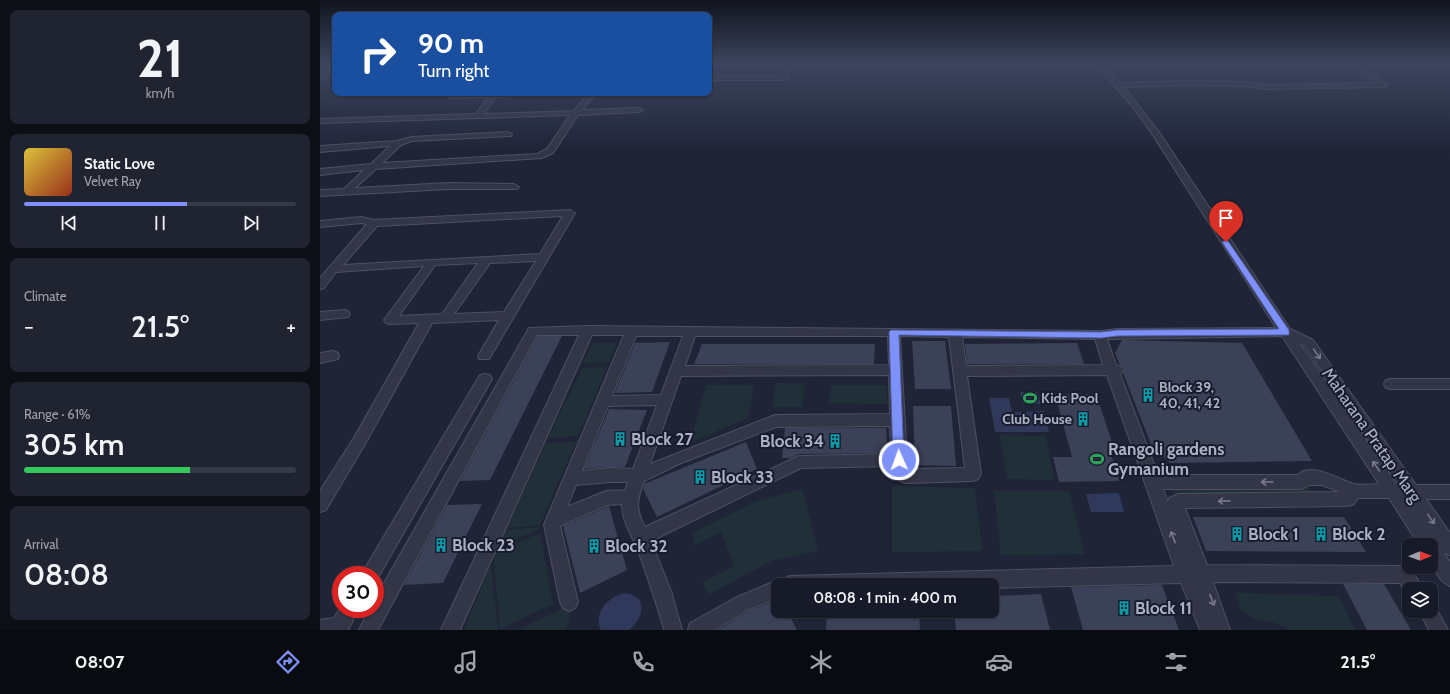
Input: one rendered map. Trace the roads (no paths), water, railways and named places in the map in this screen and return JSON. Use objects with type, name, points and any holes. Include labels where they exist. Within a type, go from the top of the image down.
[{"type":"street","name":"Maharana Pratap Marg","points":[[1126,94],[1155,132],[1173,162],[1424,538]]},
{"type":"street","points":[[478,116],[492,96]]},
{"type":"street","points":[[320,172],[374,166],[543,155],[550,151],[590,96]]},
{"type":"street","points":[[320,121],[380,118],[399,119],[428,116],[478,116],[639,110]]},
{"type":"street","points":[[320,150],[398,143],[417,139],[508,134]]},
{"type":"street","points":[[346,192],[398,143]]},
{"type":"street","points":[[320,193],[449,186],[514,187]]},
{"type":"street","points":[[320,224],[361,220],[374,223],[570,213],[484,356]]},
{"type":"street","points":[[320,285],[374,223]]},
{"type":"street","points":[[333,269],[544,256]]},
{"type":"street","points":[[446,317],[487,259]]},
{"type":"street","points":[[432,262],[390,320],[509,316]]},
{"type":"street","points":[[320,316],[344,314]]},
{"type":"street","points":[[320,505],[360,440],[428,319]]},
{"type":"street","points":[[450,630],[588,330]]},
{"type":"street","points":[[368,630],[533,331],[632,330],[1101,335],[1117,333],[1286,332]]},
{"type":"street","points":[[568,602],[552,525],[632,330]]},
{"type":"street","points":[[673,630],[662,590],[641,537],[630,516],[630,497],[639,476],[691,331]]},
{"type":"street","points":[[894,332],[899,460],[906,476],[973,474],[955,333]]},
{"type":"street","name":"Maharana Pratap Marg","points":[[1286,332],[1309,343],[1450,547]]},
{"type":"street","points":[[1101,335],[1101,341],[1114,370],[1155,482],[1194,574],[1221,626],[1221,630]]},
{"type":"street","points":[[677,371],[896,370]]},
{"type":"street","points":[[961,371],[1114,370]]},
{"type":"street","points":[[375,566],[485,379]]},
{"type":"street","points":[[1391,384],[1450,384]]},
{"type":"street","points":[[602,401],[665,400]]},
{"type":"street","points":[[570,479],[610,475],[639,476],[676,459],[775,421],[897,420]]},
{"type":"street","points":[[641,537],[799,462],[899,460]]},
{"type":"street","points":[[1155,482],[1328,480],[1351,495],[1393,492],[1450,492]]},
{"type":"street","points":[[1209,630],[1175,503],[1179,501],[1305,500],[1312,504],[1346,504],[1351,495]]},
{"type":"street","points":[[554,521],[606,498],[630,497]]},
{"type":"street","points":[[1438,559],[1450,577]]},
{"type":"street","points":[[999,579],[1194,574],[1406,575],[1410,582]]},
{"type":"street","points":[[697,630],[740,604],[771,592]]},
{"type":"street","points":[[320,629],[338,628],[344,618]]},
{"type":"street","points":[[1432,618],[1439,630]]},
{"type":"water","name":"Kids Pool","points":[[1020,392],[1037,392],[1041,404],[1023,404]]},
{"type":"water","points":[[989,398],[1009,398],[1012,412],[1044,411],[1049,432],[995,432]]},
{"type":"water","points":[[1119,493],[1124,512],[1091,512],[1086,494]]},
{"type":"water","points":[[624,593],[632,595],[641,602],[641,614],[638,619],[629,630],[601,630],[599,618],[604,607],[613,598]]},
{"type":"place","name":"Block 39, 40, 41, 42","points":[[1148,395]]},
{"type":"place","name":"Kids Pool","points":[[1030,398]]},
{"type":"place","name":"Club House","points":[[1083,419]]},
{"type":"place","name":"Block 27","points":[[620,439]]},
{"type":"place","name":"Block 34","points":[[835,441]]},
{"type":"place","name":"Rangoli gardens Gymanium","points":[[1097,459]]},
{"type":"place","name":"Block 33","points":[[700,477]]},
{"type":"place","name":"Block 1","points":[[1237,534]]},
{"type":"place","name":"Block 2","points":[[1321,534]]},
{"type":"place","name":"Block 23","points":[[441,545]]},
{"type":"place","name":"Block 32","points":[[594,546]]},
{"type":"place","name":"Block 11","points":[[1124,608]]}]
